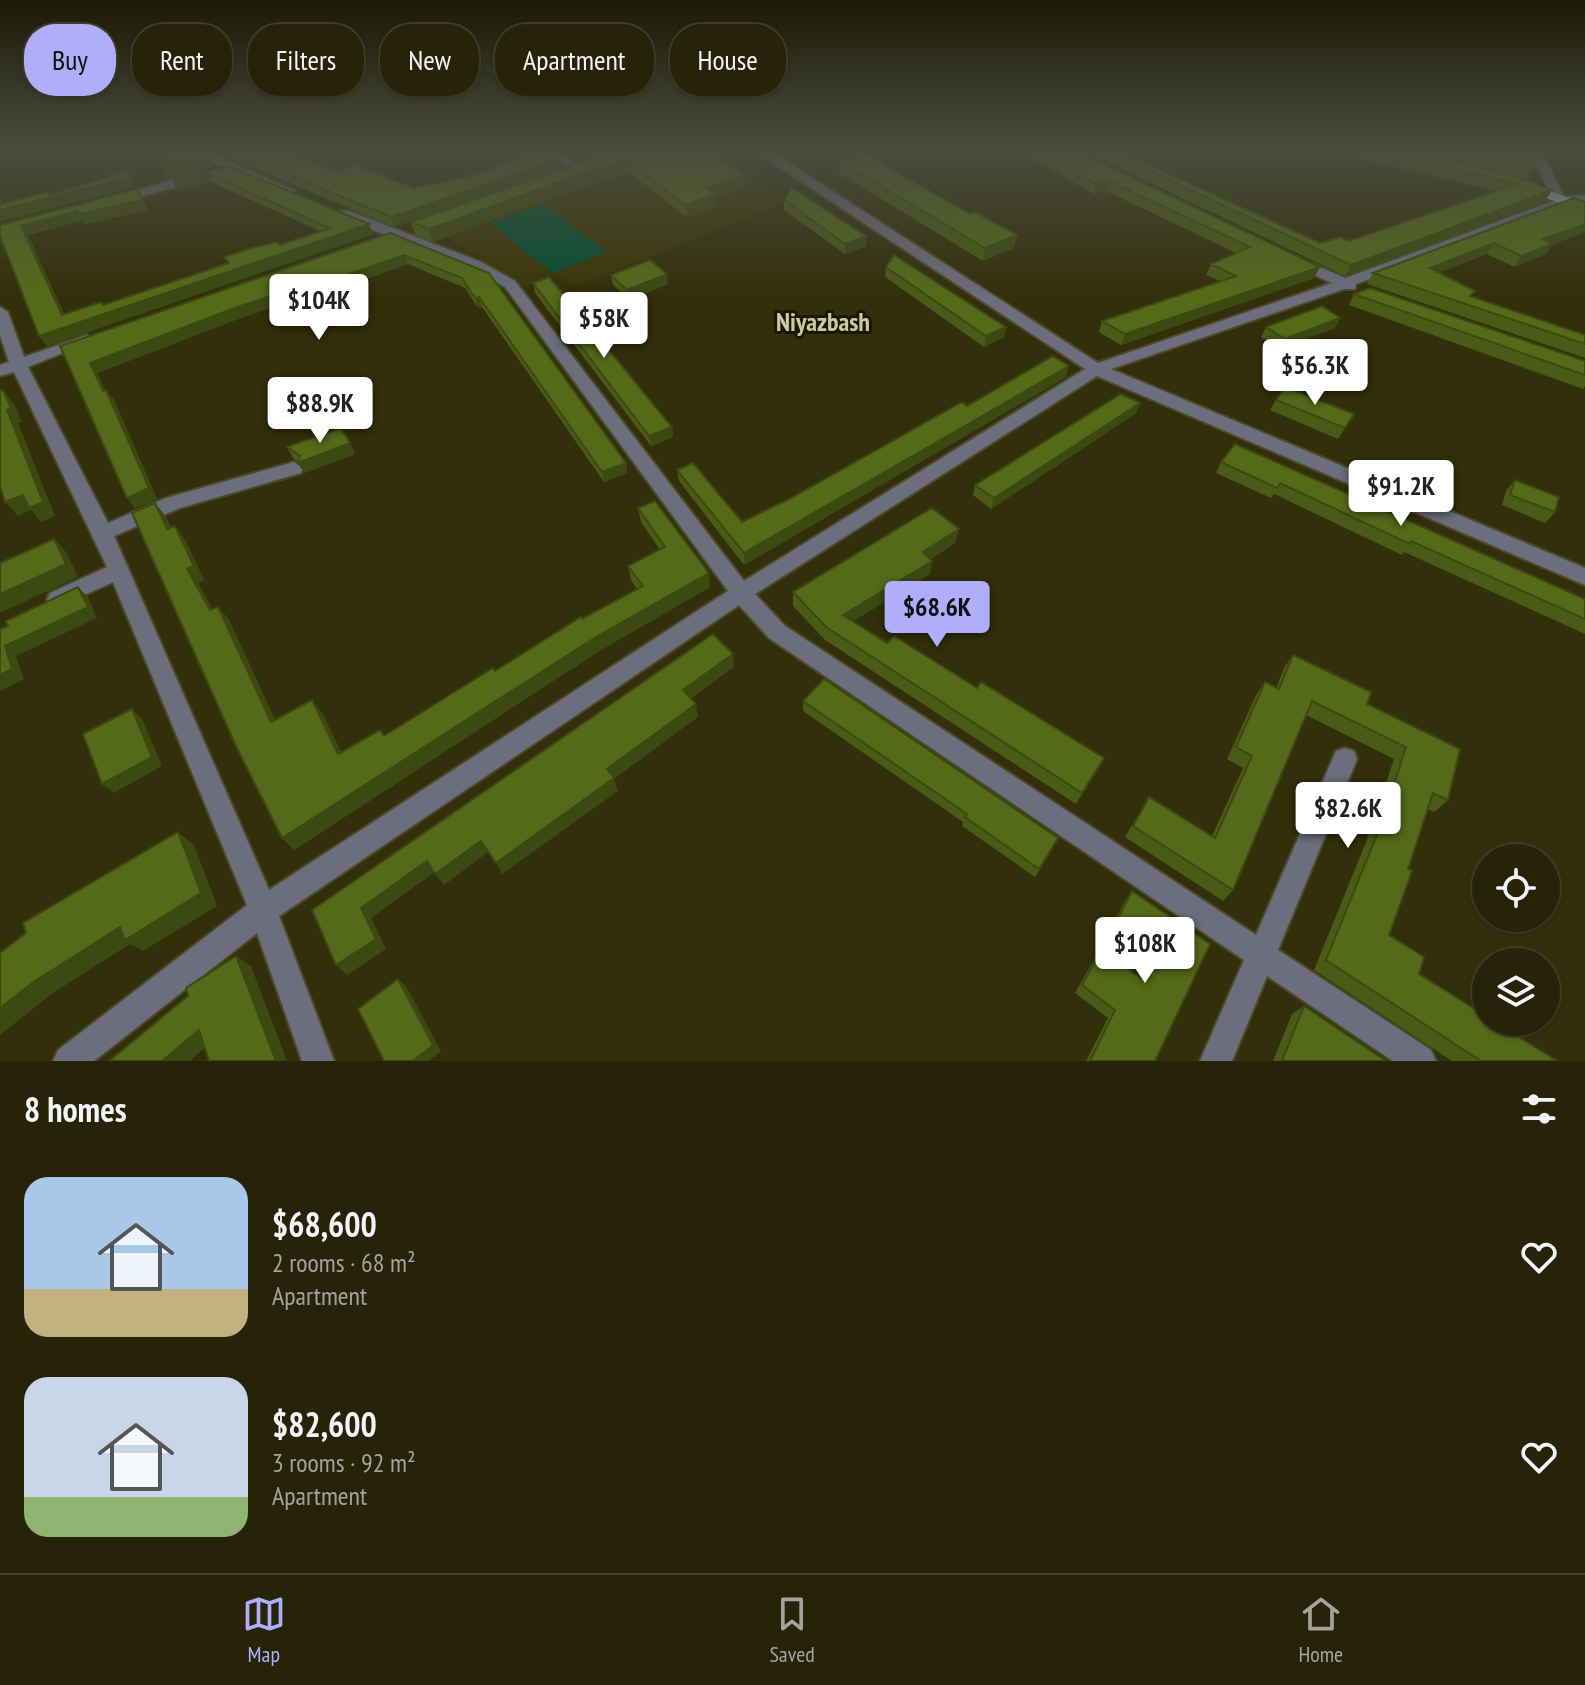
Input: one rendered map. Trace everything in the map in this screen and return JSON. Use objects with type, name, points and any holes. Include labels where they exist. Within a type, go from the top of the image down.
[{"type":"street","points":[[102,202],[123,197]]},
{"type":"street","points":[[303,197],[387,238],[476,265],[510,284],[741,593],[777,632],[1420,1061]]},
{"type":"street","points":[[831,197],[1096,369],[1585,577]]},
{"type":"street","points":[[69,1061],[263,910],[741,593],[1096,369],[1344,284],[1574,200]]},
{"type":"street","points":[[387,238],[423,225]]},
{"type":"street","points":[[1272,250],[1344,284],[1374,294]]},
{"type":"street","points":[[0,312],[9,367],[103,533],[263,910],[318,1061]]},
{"type":"street","points":[[9,367],[108,333]]},
{"type":"street","points":[[103,533],[173,503],[294,468]]},
{"type":"street","points":[[40,608],[119,570]]},
{"type":"street","points":[[1216,1061],[1345,759]]},
{"type":"shaded area","points":[[560,197],[778,197],[786,202],[574,287],[557,275],[527,287],[447,237]]},
{"type":"green space","points":[[543,204],[607,252],[552,273],[490,223]]},
{"type":"building","points":[[30,197],[53,197],[0,210],[0,201],[1,204]]},
{"type":"building","points":[[108,197],[141,197],[143,200],[79,214],[77,211],[21,226],[62,315],[101,302],[103,305],[229,263],[224,257],[277,242],[280,245],[330,228],[260,197],[302,197],[369,224],[39,336],[0,236],[0,225]]},
{"type":"building","points":[[342,197],[451,197],[391,217]]},
{"type":"building","points":[[483,197],[519,197],[429,229],[411,222]]},
{"type":"building","points":[[674,197],[711,197],[685,205]]},
{"type":"building","points":[[786,197],[805,197],[866,236],[845,244],[784,200]]},
{"type":"building","points":[[899,197],[939,197],[1017,235],[985,248]]},
{"type":"building","points":[[1142,197],[1172,197],[1320,267],[1125,334],[1102,321],[1236,276],[1211,264],[1250,247]]},
{"type":"building","points":[[1205,197],[1218,197],[1320,243],[1340,237],[1349,241],[1479,197],[1535,197],[1351,265]]},
{"type":"building","points":[[1574,198],[1585,202],[1585,224],[1543,239],[1553,244],[1521,256],[1494,243],[1430,268],[1475,291],[1470,296],[1585,335],[1585,344],[1373,273]]},
{"type":"building","points":[[390,233],[489,273],[626,463],[602,472],[479,297],[475,298],[462,278],[404,255],[303,290],[300,286],[232,309],[90,363],[103,391],[106,390],[149,488],[127,498],[60,346]]},
{"type":"building","points":[[894,255],[1006,327],[986,336],[886,267]]},
{"type":"building","points":[[650,260],[667,274],[627,290],[611,275]]},
{"type":"building","points":[[549,277],[672,427],[649,436],[533,283]]},
{"type":"building","points":[[1370,288],[1585,361],[1585,375],[1354,294]]},
{"type":"building","points":[[1322,306],[1340,318],[1285,339],[1266,327]]},
{"type":"building","points":[[1053,356],[1069,366],[744,553],[677,470],[693,463],[742,522],[962,402],[967,406]]},
{"type":"building","points":[[1285,387],[1354,414],[1345,428],[1276,400]]},
{"type":"building","points":[[3,390],[11,408],[7,410],[43,502],[29,508],[23,495],[5,502],[0,485],[0,391]]},
{"type":"building","points":[[1121,394],[1140,403],[994,498],[975,485]]},
{"type":"building","points":[[341,428],[350,443],[298,463],[300,456],[287,447]]},
{"type":"building","points":[[1235,444],[1585,599],[1585,619],[1411,541],[1410,544],[1280,483],[1277,488],[1221,462]]},
{"type":"building","points":[[1515,480],[1559,497],[1555,512],[1510,495]]},
{"type":"building","points":[[655,501],[709,573],[596,637],[282,838],[235,744],[132,513],[155,503],[167,529],[175,526],[194,566],[187,569],[210,610],[218,607],[271,722],[312,700],[338,754],[380,730],[384,736],[581,617],[643,586],[628,566],[665,547],[638,508]]},
{"type":"building","points":[[932,508],[959,529],[923,552],[932,561],[843,615],[887,643],[894,636],[977,688],[981,682],[1104,758],[1082,793],[826,627],[793,592]]},
{"type":"building","points":[[54,539],[66,564],[0,594],[0,563]]},
{"type":"building","points":[[78,587],[88,607],[5,646],[12,669],[0,675],[0,629],[8,626],[6,621]]},
{"type":"building","points":[[713,634],[733,654],[683,690],[696,704],[607,769],[614,778],[496,863],[481,841],[435,874],[427,861],[361,908],[376,939],[336,965],[312,910]]},
{"type":"building","points":[[1293,655],[1371,692],[1367,704],[1460,749],[1448,800],[1433,793],[1408,869],[1412,871],[1389,935],[1424,957],[1419,974],[1472,1007],[1472,1036],[1517,1036],[1557,1061],[1481,1061],[1326,960],[1379,830],[1406,747],[1312,701],[1233,890],[1133,826],[1149,797],[1215,838],[1252,756],[1236,747],[1265,682],[1279,689]]},
{"type":"building","points":[[824,679],[1058,838],[1039,869],[965,817],[967,814],[803,701]]},
{"type":"building","points":[[132,709],[152,757],[102,784],[83,734]]},
{"type":"building","points":[[178,832],[201,893],[125,940],[120,927],[32,983],[0,1008],[0,953],[26,933],[23,923]]},
{"type":"building","points":[[1132,891],[1210,944],[1155,1061],[1090,1061],[1115,1010],[1082,985],[1102,949],[1141,978],[1155,944],[1118,918]]},
{"type":"building","points":[[236,956],[276,1061],[209,1061],[199,1030],[162,1061],[109,1061],[188,996],[186,988]]},
{"type":"building","points":[[398,979],[433,1045],[413,1061],[384,1061],[358,1009]]},
{"type":"building","points":[[1304,1006],[1386,1061],[1282,1061]]},
{"type":"district","name":"Niyazbash","points":[[823,322]]}]
